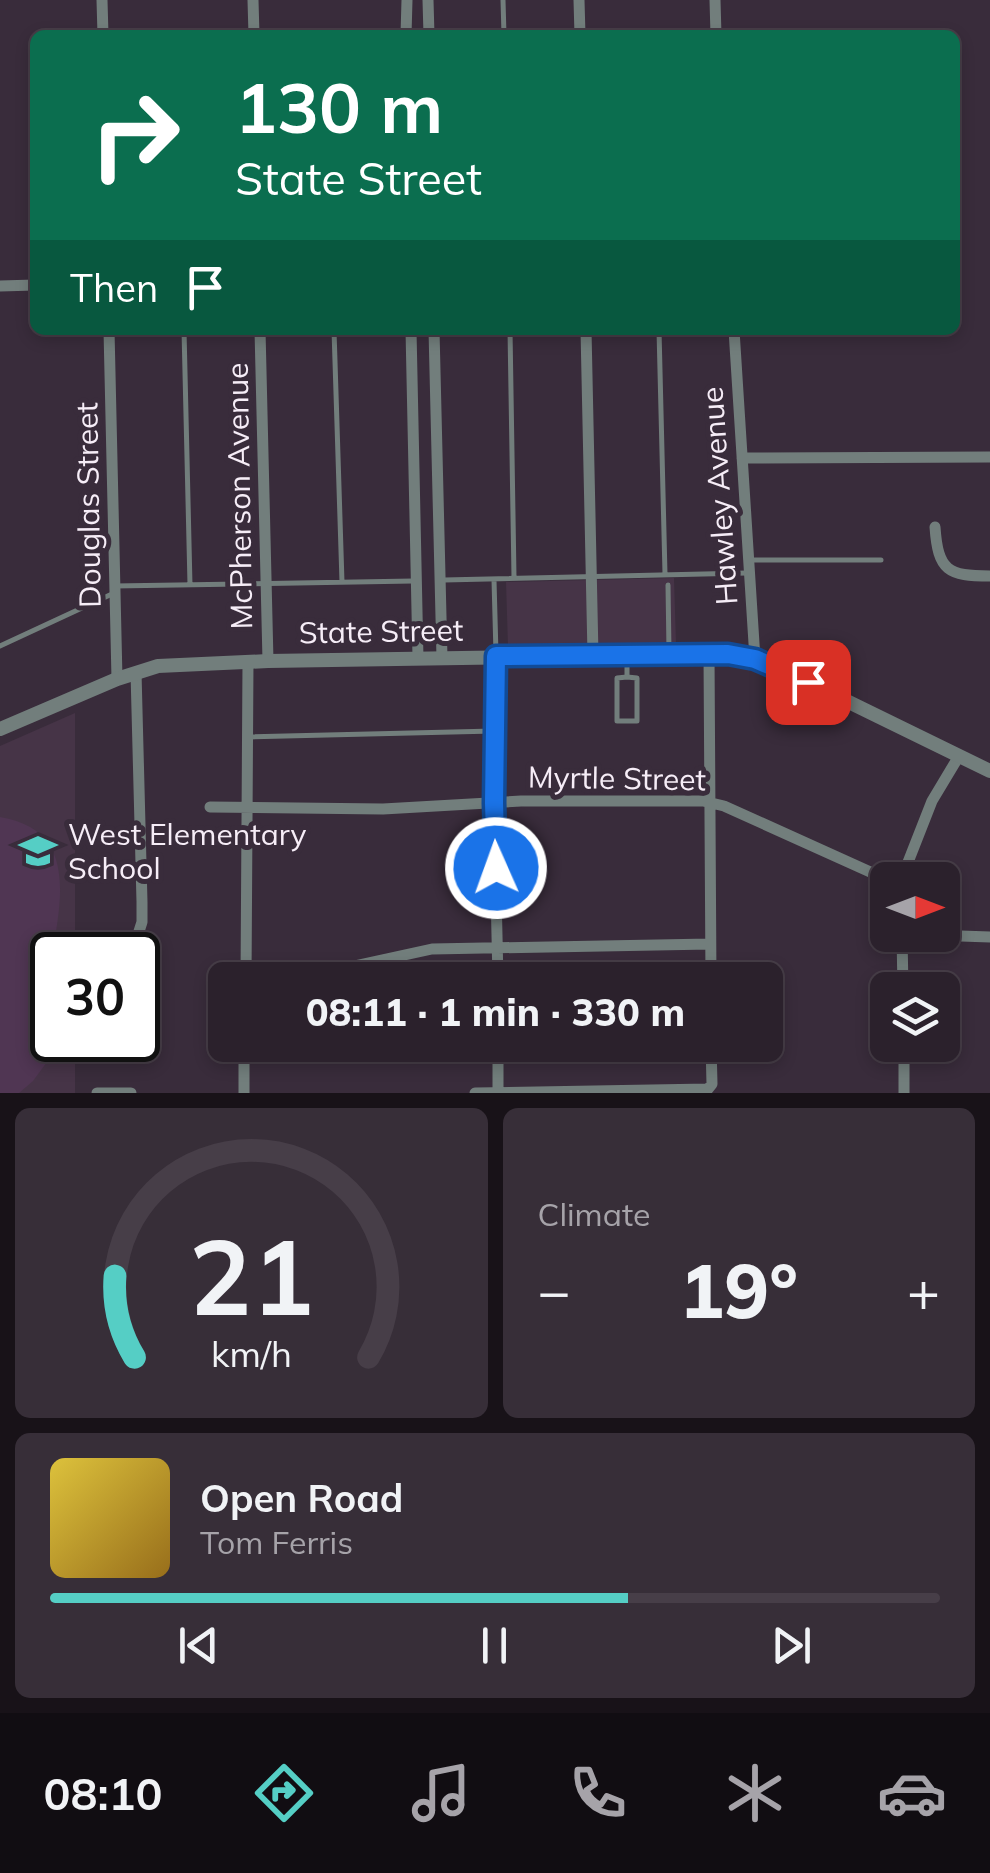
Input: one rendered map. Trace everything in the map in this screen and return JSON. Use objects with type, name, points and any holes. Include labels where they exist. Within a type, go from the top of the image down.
[{"type":"street","points":[[102,0],[103,30]]},
{"type":"street","points":[[253,0],[254,30]]},
{"type":"street","points":[[406,30],[407,0]]},
{"type":"street","points":[[428,0],[429,30]]},
{"type":"street","points":[[580,0],[580,30]]},
{"type":"street","points":[[715,0],[716,30]]},
{"type":"street","points":[[0,286],[30,285]]},
{"type":"street","name":"Douglas Street","points":[[109,335],[117,679]]},
{"type":"street","name":"McPherson Avenue","points":[[260,335],[268,661]]},
{"type":"street","points":[[411,335],[418,658]]},
{"type":"street","points":[[434,335],[442,658]]},
{"type":"street","points":[[586,335],[593,655]]},
{"type":"street","name":"Hawley Avenue","points":[[734,335],[755,659]]},
{"type":"street","points":[[742,458],[990,457]]},
{"type":"street","points":[[936,528],[939,558],[945,568],[956,574],[990,576]]},
{"type":"street","points":[[416,581],[440,580]]},
{"type":"street","points":[[709,654],[710,962]]},
{"type":"street","name":"State Street","points":[[1,726],[136,672],[184,664],[709,654],[755,659],[990,771]]},
{"type":"street","points":[[496,656],[498,962]]},
{"type":"street","points":[[246,962],[248,662]]},
{"type":"street","points":[[136,672],[142,902],[139,932]]},
{"type":"street","points":[[906,862],[932,800],[959,756]]},
{"type":"street","name":"Myrtle Street","points":[[210,807],[382,810],[655,799],[709,802],[870,872]]},
{"type":"street","points":[[960,938],[990,937]]},
{"type":"street","points":[[368,962],[411,952],[498,946],[710,944]]},
{"type":"street","points":[[244,1062],[244,1093]]},
{"type":"street","points":[[498,1062],[498,1093]]},
{"type":"street","points":[[475,1093],[689,1091],[711,1088],[711,1062]]},
{"type":"street","points":[[904,1062],[904,1093]]},
{"type":"street","points":[[97,1092],[131,1093]]},
{"type":"lane","points":[[503,0],[504,30]]},
{"type":"lane","points":[[184,335],[190,585]]},
{"type":"lane","points":[[334,335],[342,582]]},
{"type":"lane","points":[[510,335],[514,578]]},
{"type":"lane","points":[[659,335],[665,574]]},
{"type":"lane","points":[[440,580],[665,574],[882,560]]},
{"type":"lane","points":[[494,578],[496,656]]},
{"type":"lane","points":[[0,646],[114,589],[416,581]]},
{"type":"lane","points":[[668,585],[668,654]]},
{"type":"lane","points":[[626,654],[627,678]]},
{"type":"lane","points":[[617,678],[627,678],[637,678],[636,721],[617,720],[617,678]]},
{"type":"lane","points":[[248,736],[494,731]]},
{"type":"shaded area","points":[[674,578],[676,643],[508,647],[506,582]]},
{"type":"shaded area","name":"West Elementary School","points":[[75,713],[75,932],[30,932],[30,1062],[75,1062],[75,1093],[0,1093],[0,746]]},
{"type":"shaded area","points":[[0,817],[25,824],[42,836],[59,870],[60,891],[56,932],[30,932],[30,1062],[47,1062],[19,1093],[0,1093]]},
{"type":"place","name":"West Elementary School","points":[[38,851]]},
{"type":"route","points":[[496,868],[496,656],[728,654],[755,659],[808,682]]}]
